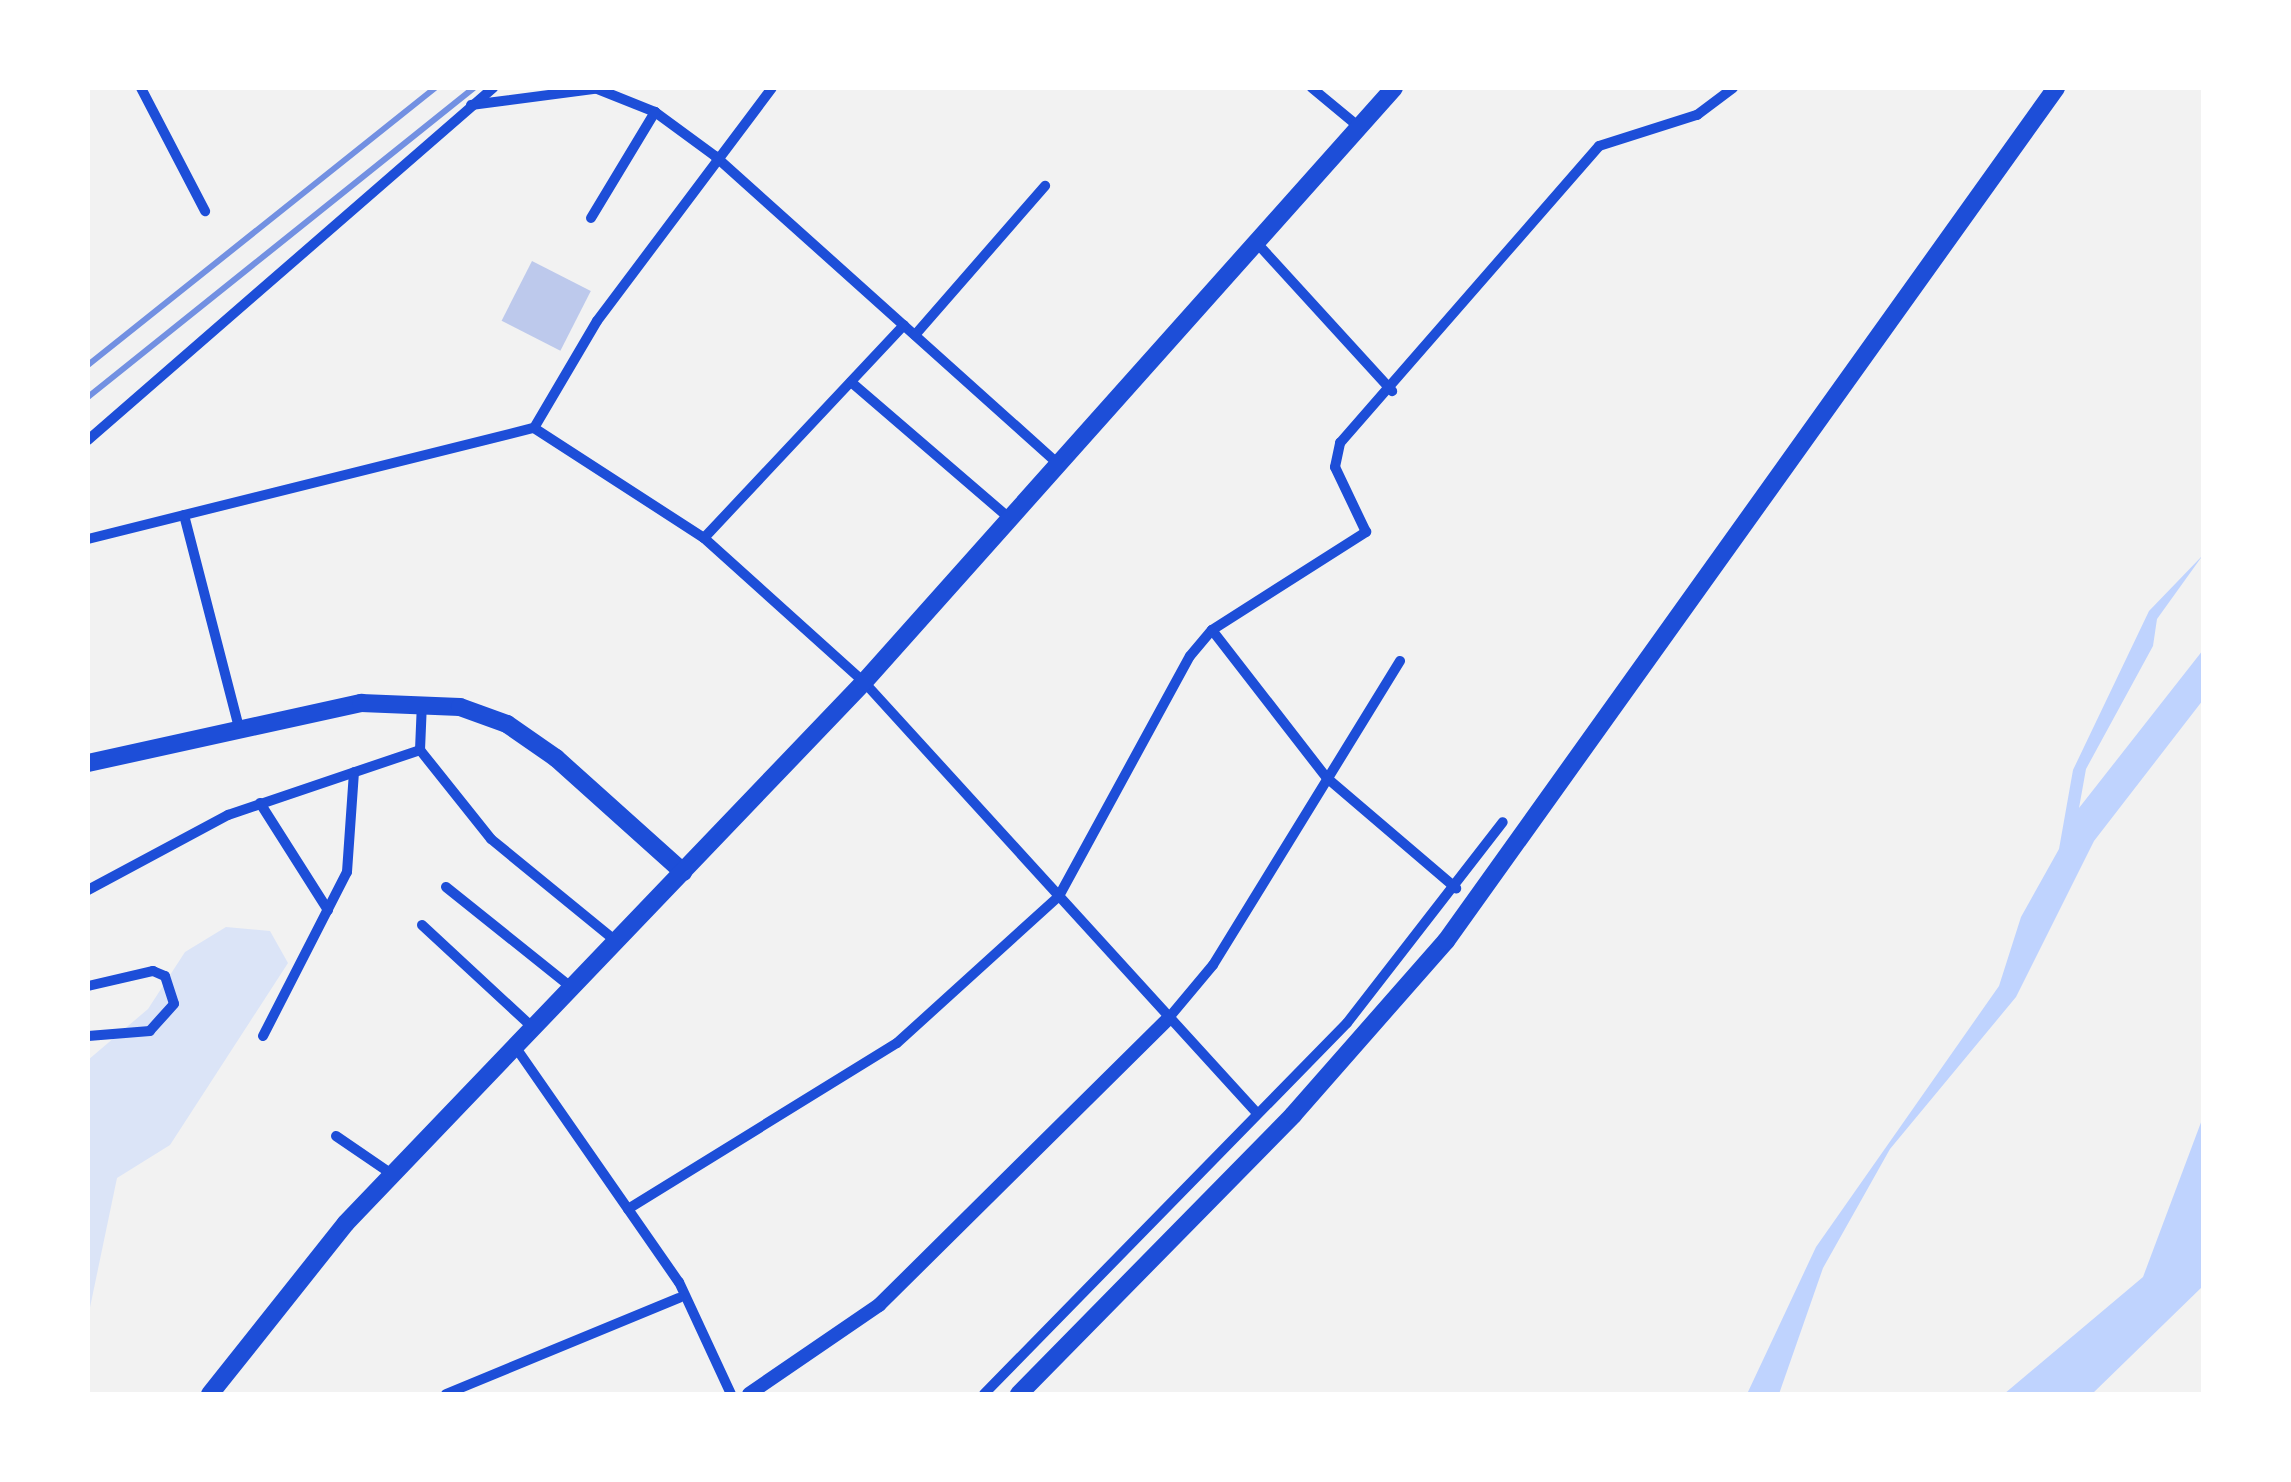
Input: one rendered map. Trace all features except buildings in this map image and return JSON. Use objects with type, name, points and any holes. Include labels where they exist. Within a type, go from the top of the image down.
[{"type":"main road","points":[[210,1394],[247,1338],[392,1175],[864,682],[1394,88]]},
{"type":"main road","points":[[1019,1394],[1292,1114],[1446,941],[2056,88]]},
{"type":"main road","points":[[88,764],[239,726],[422,700],[507,724],[684,872]]},
{"type":"street","points":[[140,88],[206,211]]},
{"type":"street","points":[[88,440],[265,281],[494,88]]},
{"type":"street","points":[[470,105],[595,88],[654,112],[715,156],[1058,464]]},
{"type":"street","points":[[88,539],[534,428],[597,321],[715,156],[772,88]]},
{"type":"street","points":[[1312,88],[1358,127]]},
{"type":"street","points":[[628,1210],[897,1043],[1058,896],[1212,630],[1366,532],[1335,467],[1340,443],[1392,391],[1598,146],[1697,115],[1733,88]]},
{"type":"street","points":[[591,218],[654,112]]},
{"type":"street","points":[[916,335],[1045,186]]},
{"type":"street","points":[[1256,242],[1392,391]]},
{"type":"street","points":[[256,271],[265,281]]},
{"type":"street","points":[[704,538],[904,325]]},
{"type":"street","points":[[851,382],[1010,519]]},
{"type":"street","points":[[534,428],[704,538],[864,682],[1167,1020],[1256,1112]]},
{"type":"street","points":[[184,515],[239,726]]},
{"type":"street","points":[[1212,630],[1328,778],[1456,888]]},
{"type":"street","points":[[749,1394],[878,1305],[1167,1020],[1214,964],[1400,661]]},
{"type":"street","points":[[422,700],[420,750],[491,838],[618,943]]},
{"type":"street","points":[[88,890],[260,803],[420,750]]},
{"type":"street","points":[[263,1036],[347,872],[354,772]]},
{"type":"street","points":[[260,803],[328,910]]},
{"type":"street","points":[[984,1394],[1346,1024],[1456,888],[1503,822]]},
{"type":"street","points":[[446,887],[572,988]]},
{"type":"street","points":[[422,925],[532,1026]]},
{"type":"street","points":[[88,986],[152,972],[165,976],[174,1004],[150,1031],[88,1036]]},
{"type":"street","points":[[514,1046],[679,1282],[679,1298],[731,1394]]},
{"type":"street","points":[[336,1136],[392,1175]]},
{"type":"street","points":[[446,1394],[679,1298]]},
{"type":"shaded area","points":[[226,927],[270,931],[288,963],[170,1145],[117,1178],[88,1317],[88,1060],[148,1009],[185,952]]},
{"type":"water","points":[[2203,555],[2157,619],[2153,646],[2086,769],[2079,808],[2203,650],[2203,700],[2094,841],[2016,997],[1890,1149],[1823,1268],[1779,1394],[1747,1394],[1816,1247],[1999,986],[2021,917],[2059,849],[2073,770],[2149,611]]},
{"type":"water","points":[[2203,1117],[2203,1286],[2092,1394],[2004,1394],[2143,1277]]},
{"type":"railway","points":[[88,365],[435,88]]},
{"type":"railway","points":[[88,397],[474,88]]}]
